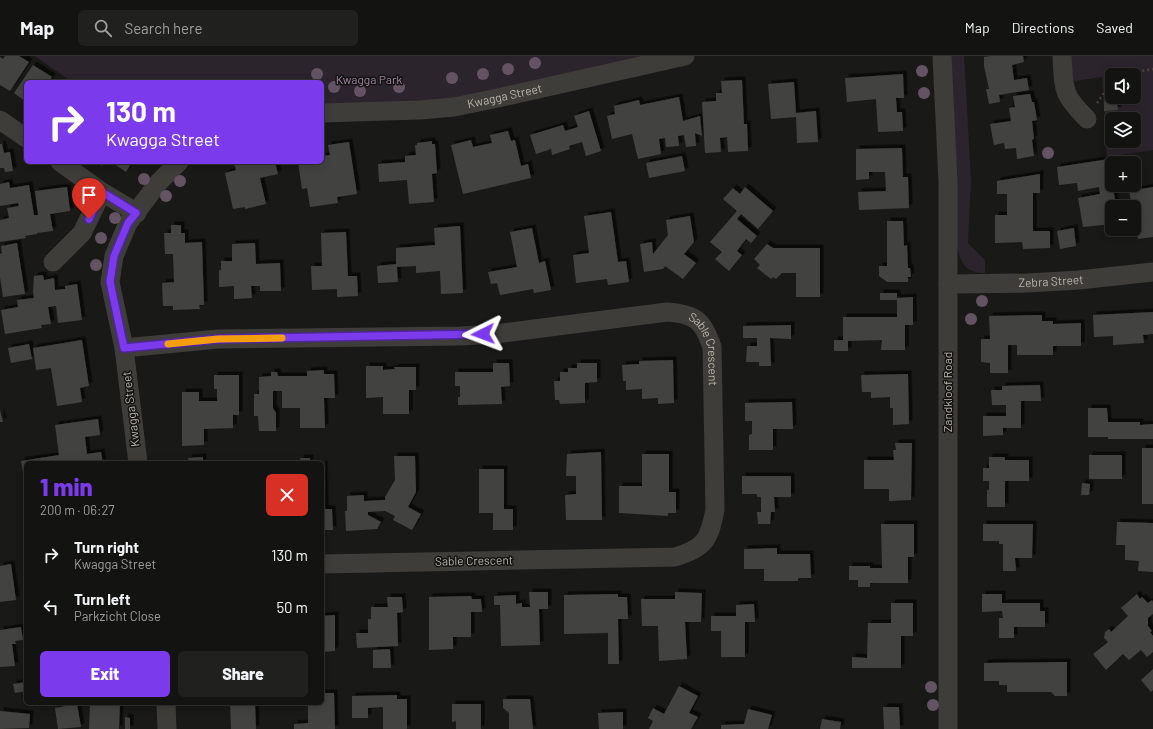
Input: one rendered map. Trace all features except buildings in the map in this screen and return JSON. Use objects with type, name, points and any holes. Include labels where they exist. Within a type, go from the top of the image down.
[{"type":"street","name":"Kwagga Street","points":[[324,113],[413,111],[454,107],[685,56]]},
{"type":"street","name":"Zandkloof Road","points":[[942,56],[948,182],[948,729]]},
{"type":"street","points":[[1062,56],[1064,86],[1067,96],[1072,104],[1087,119]]},
{"type":"street","points":[[0,120],[24,137]]},
{"type":"street","points":[[63,164],[102,192],[136,213]]},
{"type":"street","name":"Kwagga Street","points":[[138,461],[124,348],[110,282],[114,256],[128,223],[159,182],[177,164]]},
{"type":"street","points":[[53,262],[82,232],[102,192]]},
{"type":"street","name":"Zebra Street","points":[[948,284],[1036,283],[1153,272]]},
{"type":"street","name":"Sable Crescent","points":[[124,348],[218,339],[461,336],[495,334],[667,312],[683,313],[692,316],[701,324],[707,333],[712,347],[715,510],[711,528],[705,542],[693,552],[675,557],[324,564]]},
{"type":"street","points":[[166,705],[167,729]]},
{"type":"path","points":[[1141,71],[1153,69]]},
{"type":"path","points":[[1087,119],[1105,92]]},
{"type":"green space","name":"Kwagga Park","points":[[35,56],[653,56],[482,93],[414,103],[324,105],[324,80],[69,80]]},
{"type":"green space","points":[[950,56],[964,56],[971,180],[968,243],[985,260],[985,273],[973,271],[965,266],[960,258],[957,247]]},
{"type":"green space","points":[[1067,56],[1153,56],[1153,150],[1107,156],[1106,148],[1141,148],[1141,112],[1105,112],[1105,125],[1102,77],[1075,81],[1069,74]]},
{"type":"slow traffic","points":[[168,344],[218,339],[282,338]]},
{"type":"route","points":[[89,219],[102,192],[136,213],[128,223],[114,256],[110,282],[124,348],[218,339],[461,336],[483,334]]}]
